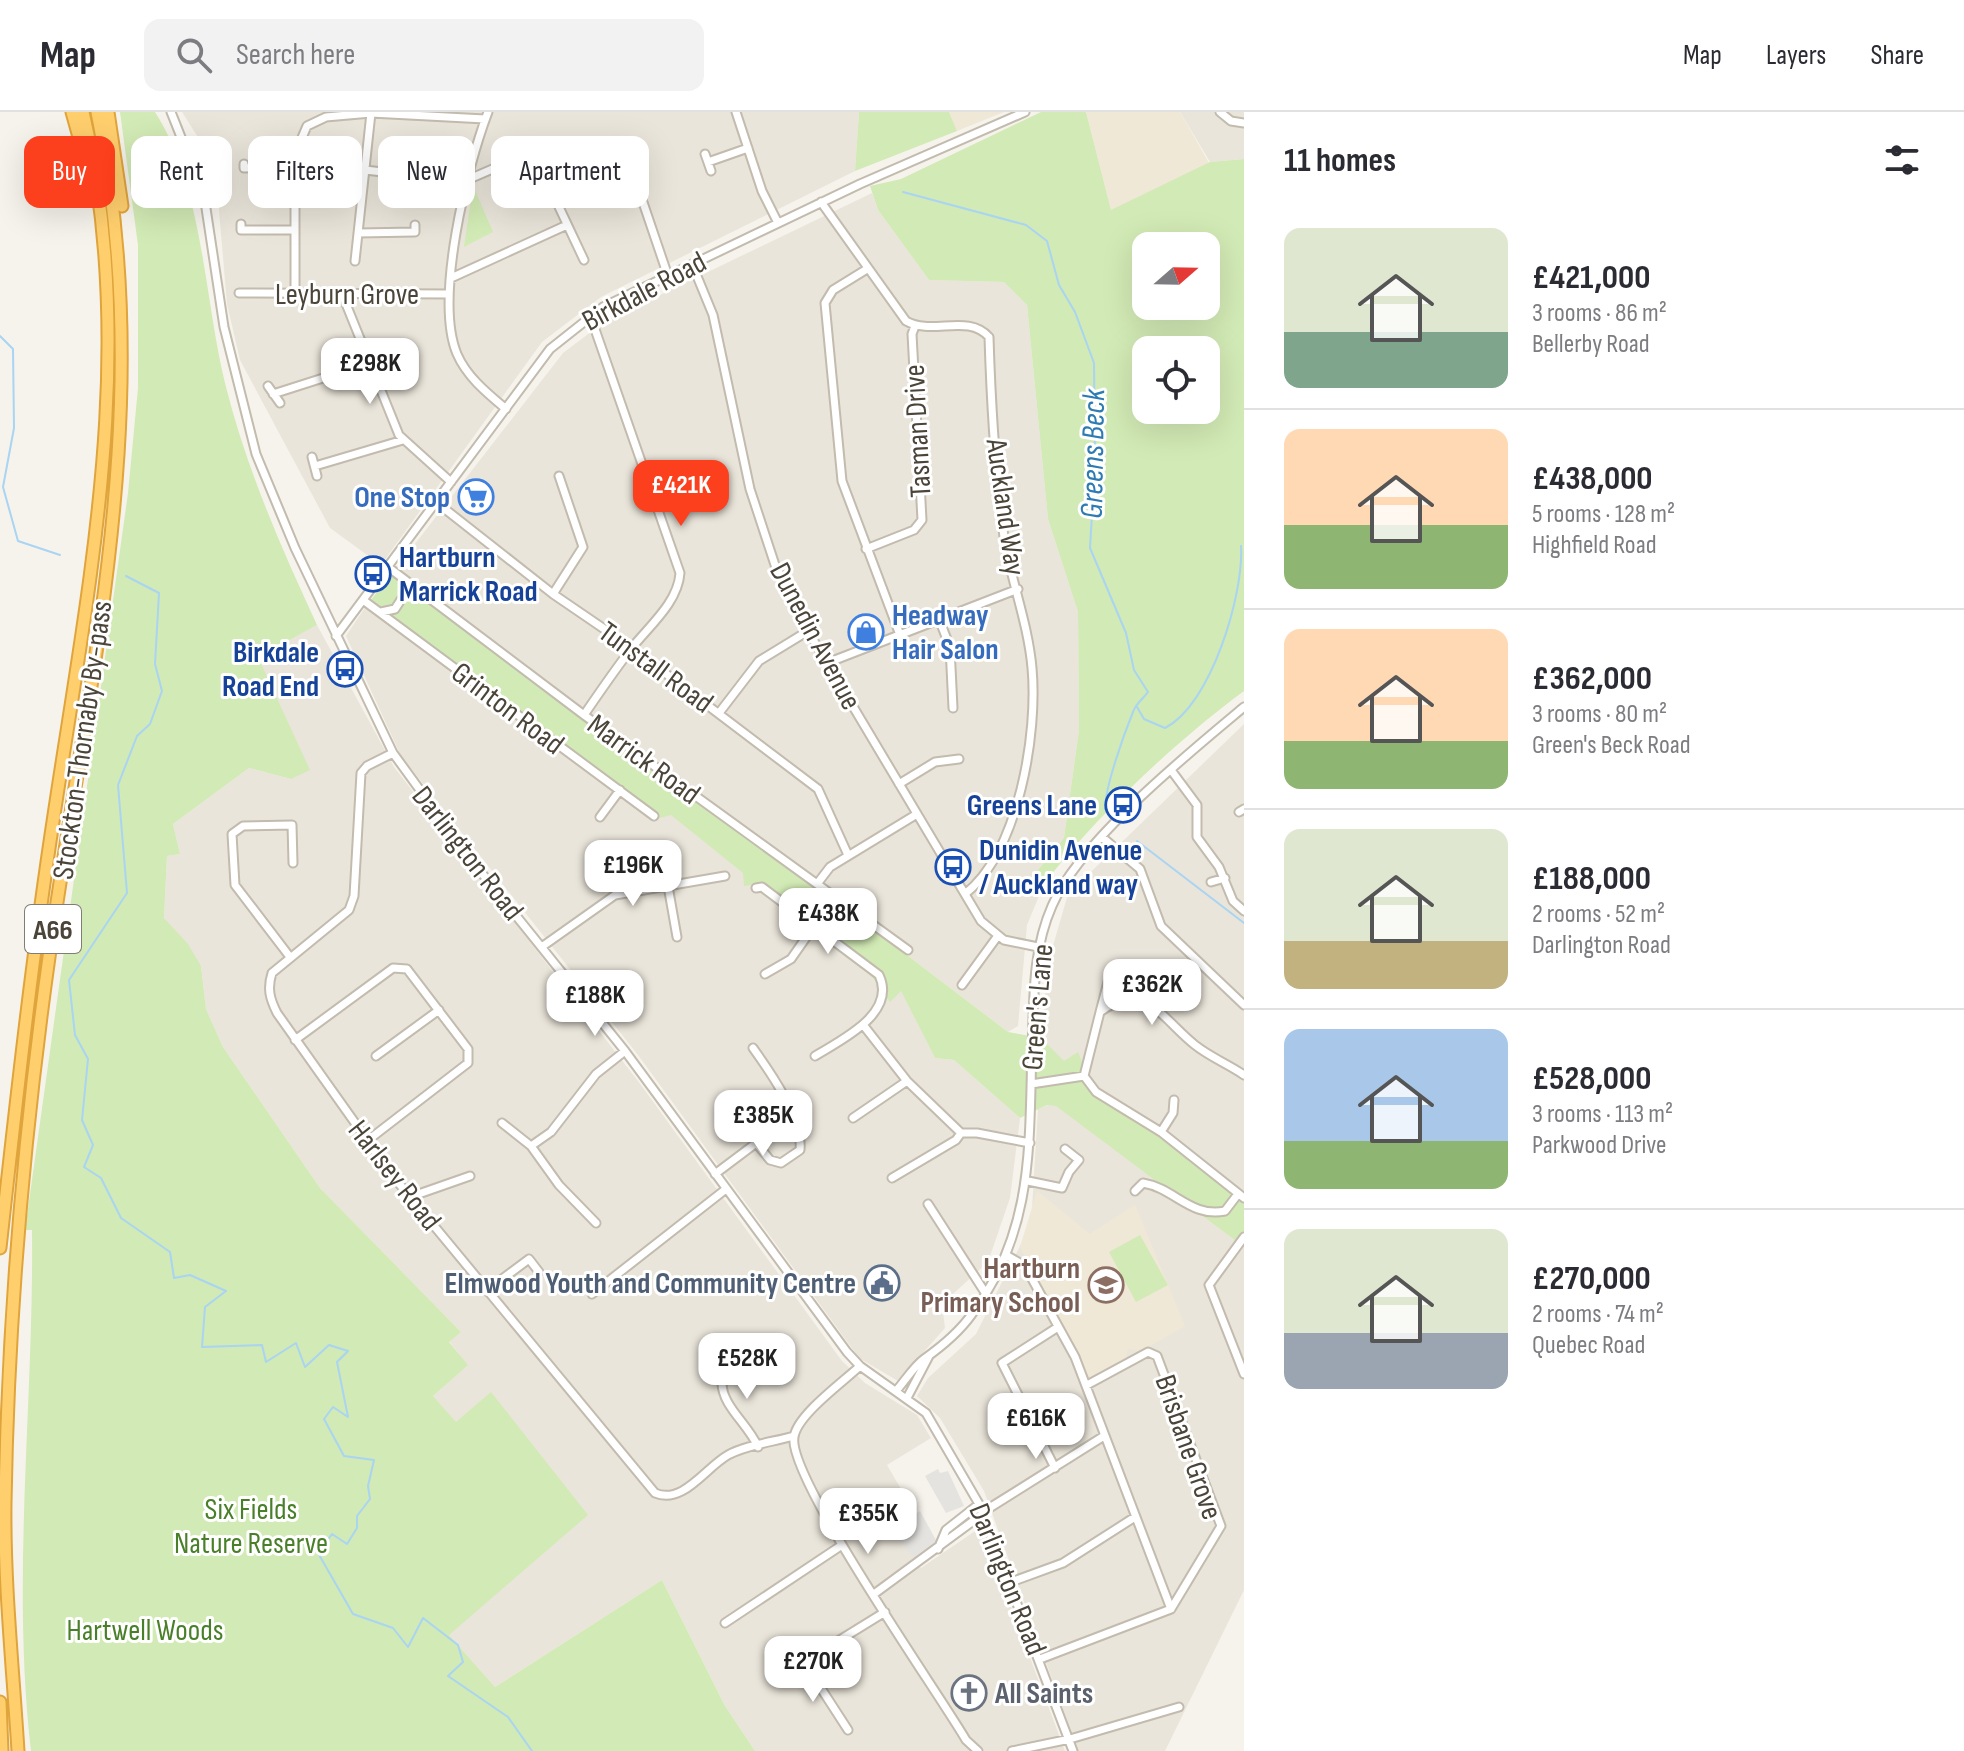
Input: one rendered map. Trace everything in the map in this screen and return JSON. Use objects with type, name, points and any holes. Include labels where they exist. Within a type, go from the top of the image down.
[{"type":"highway","name":"Stockton-Thornaby By-pass","points":[[18,1751],[5,1508],[13,1274],[50,952],[99,642],[124,380],[117,220],[97,112]]},
{"type":"highway","name":"A66","points":[[108,112],[123,220],[121,265]]},
{"type":"highway","name":"Stockton-Thornaby By-pass","points":[[0,1248],[34,949],[81,636],[108,426],[110,330],[105,245],[76,113]]},
{"type":"highway","points":[[0,1702],[2,1751]]},
{"type":"street","name":"Darlington Road","points":[[171,112],[204,195],[224,327],[250,435],[271,494],[393,753],[468,856],[625,1051],[860,1366],[907,1398],[931,1420],[982,1509],[1073,1751]]},
{"type":"street","points":[[736,112],[762,191],[778,223]]},
{"type":"street","name":"Birkdale Road","points":[[336,636],[556,342],[590,315],[821,202],[1025,112]]},
{"type":"street","points":[[1220,112],[1231,121],[1244,123]]},
{"type":"street","points":[[362,195],[371,113]]},
{"type":"street","points":[[302,136],[307,126],[326,117],[371,113],[486,116],[475,153]]},
{"type":"street","points":[[475,176],[541,145],[544,175],[584,260]]},
{"type":"street","points":[[705,154],[709,167],[748,148]]},
{"type":"street","points":[[244,164],[244,168],[248,168]]},
{"type":"street","points":[[365,170],[378,171]]},
{"type":"street","points":[[821,202],[899,314],[915,326]]},
{"type":"street","points":[[295,208],[295,294]]},
{"type":"street","points":[[355,261],[361,208]]},
{"type":"street","points":[[462,208],[449,294],[449,319],[456,351],[476,382],[506,409]]},
{"type":"street","points":[[645,208],[668,276]]},
{"type":"street","points":[[241,224],[241,230],[295,230]]},
{"type":"street","points":[[358,233],[415,232],[415,225]]},
{"type":"street","points":[[451,278],[567,225]]},
{"type":"street","name":"Dunedin Avenue","points":[[692,264],[713,315],[759,522],[775,565],[808,631],[899,784],[981,921],[997,937]]},
{"type":"street","points":[[867,269],[833,290],[825,303],[842,481],[900,635]]},
{"type":"street","points":[[342,294],[403,440],[451,482]]},
{"type":"street","name":"Leyburn Grove","points":[[242,296],[449,294]]},
{"type":"street","points":[[584,715],[632,648],[653,625],[675,591],[680,573],[590,315]]},
{"type":"street","name":"Auckland Way","points":[[915,326],[974,325],[989,337],[1004,539],[1018,589],[1032,669],[1028,757],[1018,798],[997,851],[976,886],[965,894]]},
{"type":"street","name":"Tasman Drive","points":[[866,549],[914,530],[922,520],[912,334],[915,326]]},
{"type":"street","points":[[273,394],[370,363]]},
{"type":"street","points":[[268,386],[280,403]]},
{"type":"street","points":[[315,466],[403,440]]},
{"type":"street","points":[[312,457],[317,476]]},
{"type":"street","points":[[553,594],[583,547],[559,476]]},
{"type":"street","name":"Tunstall Road","points":[[436,502],[553,594],[632,648],[818,789],[848,855]]},
{"type":"street","name":"Marrick Road","points":[[388,567],[903,949]]},
{"type":"street","points":[[379,612],[395,609],[406,592],[404,578]]},
{"type":"street","points":[[827,663],[1018,589]]},
{"type":"street","name":"Grinton Road","points":[[363,600],[654,816]]},
{"type":"street","points":[[939,619],[950,647],[953,708]]},
{"type":"street","points":[[719,713],[759,661],[808,631]]},
{"type":"street","name":"Green's Lane","points":[[907,1398],[929,1356],[971,1316],[986,1294],[1022,1214],[1028,1181],[1038,947],[1062,886],[1103,838],[1171,770],[1244,707]]},
{"type":"street","name":"Harlsey Road","points":[[393,753],[367,766],[361,773],[354,896],[349,910],[272,973],[268,984],[270,1000],[295,1040],[410,1197],[655,1493],[665,1497],[678,1494],[729,1454],[794,1436]]},
{"type":"street","points":[[899,784],[935,762],[959,759]]},
{"type":"street","points":[[1171,770],[1197,805],[1197,837],[1225,878],[1229,894],[1244,911]]},
{"type":"street","points":[[600,817],[620,790]]},
{"type":"street","points":[[646,810],[652,801]]},
{"type":"street","points":[[817,884],[830,867],[917,814]]},
{"type":"street","points":[[290,957],[235,885],[232,834],[243,826],[292,825],[293,863]]},
{"type":"street","points":[[1103,838],[1140,869],[1161,926],[1244,1005]]},
{"type":"street","points":[[543,946],[615,895],[725,876]]},
{"type":"street","points":[[1211,882],[1225,878]]},
{"type":"street","points":[[668,886],[677,937]]},
{"type":"street","points":[[756,888],[762,887],[879,975],[884,986],[882,1000],[864,1026],[815,1056]]},
{"type":"street","points":[[765,974],[791,959],[814,926]]},
{"type":"street","points":[[962,985],[997,937],[1038,947]]},
{"type":"street","points":[[295,1040],[393,968],[407,969],[468,1049],[468,1063],[367,1141]]},
{"type":"street","points":[[1084,1076],[1108,982],[1119,977],[1195,1046],[1244,1075]]},
{"type":"street","points":[[1100,1012],[1122,1000],[1149,1003]]},
{"type":"street","points":[[376,1056],[439,1010]]},
{"type":"street","points":[[864,1026],[907,1081],[961,1133],[1030,1143]]},
{"type":"street","points":[[753,1048],[772,1074],[802,1134],[800,1150],[781,1163],[770,1160],[757,1144]]},
{"type":"street","points":[[531,1146],[551,1132],[596,1074],[625,1051]]},
{"type":"street","points":[[1031,1084],[1084,1076]]},
{"type":"street","points":[[1084,1076],[1096,1092],[1161,1132],[1241,1196],[1225,1211],[1203,1213],[1142,1178],[1135,1191]]},
{"type":"street","points":[[853,1118],[907,1081]]},
{"type":"street","points":[[1161,1132],[1173,1113],[1174,1100]]},
{"type":"street","points":[[715,1174],[792,1116]]},
{"type":"street","points":[[502,1123],[531,1146],[559,1185],[596,1223]]},
{"type":"street","points":[[892,1178],[956,1140],[961,1133]]},
{"type":"street","points":[[1059,1198],[1069,1172],[1079,1160],[1065,1149]]},
{"type":"street","points":[[410,1197],[470,1176]]},
{"type":"street","points":[[1028,1181],[1062,1188]]},
{"type":"street","points":[[592,1294],[726,1189]]},
{"type":"street","points":[[928,1204],[986,1294]]},
{"type":"street","points":[[1244,1237],[1241,1248],[1209,1285],[1244,1374]]},
{"type":"street","points":[[1006,1255],[1025,1266],[1087,1385],[1171,1609],[1040,1659]]},
{"type":"street","points":[[486,1291],[529,1259],[539,1272]]},
{"type":"street","points":[[1055,1468],[1002,1363],[1058,1327]]},
{"type":"street","name":"Brisbane Grove","points":[[1087,1385],[1148,1352],[1157,1356],[1221,1521],[1221,1526],[1171,1609]]},
{"type":"street","name":"Green's Lane","points":[[896,1391],[922,1359],[929,1356]]},
{"type":"street","points":[[756,1358],[722,1383],[722,1394],[753,1433],[758,1447]]},
{"type":"street","points":[[860,1366],[810,1412],[794,1436],[800,1466],[842,1545],[966,1740],[978,1751]]},
{"type":"street","points":[[874,1594],[937,1551],[961,1518],[1055,1468],[1104,1436]]},
{"type":"street","points":[[945,1539],[967,1527],[982,1509]]},
{"type":"street","points":[[1011,1582],[1063,1563],[1135,1517]]},
{"type":"street","points":[[961,1518],[967,1527]]},
{"type":"street","points":[[725,1623],[842,1545]]},
{"type":"street","points":[[848,1730],[804,1662],[885,1612]]},
{"type":"street","points":[[1012,1751],[1070,1739],[1179,1707]]},
{"type":"shaded area","points":[[182,112],[859,112],[855,171],[601,297],[542,342],[381,565],[330,528],[240,360],[227,304],[219,208],[232,208],[232,136],[197,136]]},
{"type":"shaded area","points":[[949,112],[1004,112],[957,131]]},
{"type":"shaded area","points":[[1086,112],[1180,112],[1209,163],[1208,232],[1132,232],[1132,273],[1111,210]]},
{"type":"shaded area","points":[[1180,112],[1244,112],[1244,159],[1210,162]]},
{"type":"shaded area","points":[[872,193],[878,210],[929,280],[1004,282],[1027,305],[1048,519],[1078,612],[1079,730],[1064,838],[1033,876],[1044,884],[1027,925],[1018,1026],[1008,1032],[397,567],[563,353],[604,322]]},
{"type":"shaded area","points":[[1148,320],[1207,320],[1207,336],[1153,336]]},
{"type":"shaded area","points":[[366,606],[656,819],[671,814],[872,977],[890,1001],[901,990],[935,1058],[954,1060],[1020,1118],[1010,1198],[988,1262],[942,1304],[945,1328],[898,1381],[859,1358],[638,1055],[401,756],[346,636]]},
{"type":"shaded area","points":[[317,625],[394,767],[638,1081],[842,1361],[865,1383],[917,1415],[931,1438],[887,1465],[915,1513],[890,1529],[903,1541],[921,1568],[981,1527],[1065,1751],[755,1751],[725,1706],[662,1580],[495,1687],[448,1634],[587,1515],[491,1393],[456,1423],[433,1396],[467,1365],[449,1341],[461,1332],[320,1188],[223,1047],[206,1009],[201,966],[164,918],[167,856],[180,854],[173,824],[249,768],[291,779],[257,656]]},
{"type":"shaded area","points":[[1244,724],[1244,1200],[1091,1086],[1077,1053],[1062,1063],[1041,1038],[1048,963],[1068,894]]},
{"type":"shaded area","points":[[1056,1105],[1244,1247],[1244,1590],[1165,1751],[1078,1751],[984,1491],[940,1418],[917,1396],[928,1378],[976,1334],[1031,1224],[1038,1109]]},
{"type":"shaded area","name":"Hartburn Primary School","points":[[1037,1191],[1090,1234],[1135,1205],[1185,1326],[1141,1351],[1128,1349],[1125,1360],[1090,1380],[1020,1247]]},
{"type":"shaded area","points":[[938,1469],[940,1473],[948,1471],[964,1506],[946,1513],[925,1476]]},
{"type":"shaded area","points":[[920,1511],[937,1542],[915,1559],[890,1529]]},
{"type":"green space","name":"Six Fields Nature Reserve","points":[[120,112],[155,112],[168,136],[131,136],[131,193]]},
{"type":"green space","points":[[859,112],[949,112],[957,131],[855,171]]},
{"type":"green space","points":[[1041,112],[1086,112],[1111,210],[1210,162],[1244,159],[1244,691],[1138,781],[1087,832],[1044,884],[1033,876],[1064,838],[1079,730],[1078,612],[1048,519],[1027,305],[1004,282],[929,280],[878,210],[870,186],[901,179]]},
{"type":"green space","points":[[475,190],[493,232],[464,247],[470,208],[475,208]]},
{"type":"green space","name":"Six Fields Nature Reserve","points":[[133,208],[192,208],[234,418],[266,508],[317,625],[258,657],[310,770],[291,779],[249,768],[173,824],[180,854],[167,856],[164,918],[188,944],[201,966],[206,1009],[223,1047],[320,1188],[461,1332],[449,1342],[468,1365],[433,1396],[456,1422],[491,1392],[588,1515],[449,1635],[495,1687],[662,1580],[725,1706],[755,1751],[31,1751],[25,1686],[23,1556],[32,1230],[25,1230],[128,493],[138,388],[138,245]]},
{"type":"green space","points":[[397,567],[1008,1032],[1041,1038],[1064,1061],[1078,1052],[1091,1085],[1162,1134],[1244,1200],[1244,1247],[1056,1106],[1047,1105],[1020,1118],[954,1060],[935,1058],[901,991],[890,1002],[872,977],[758,884],[744,886],[743,873],[671,815],[656,819],[366,606]]},
{"type":"green space","points":[[1140,1235],[1168,1285],[1136,1302],[1109,1252]]},
{"type":"waterway","name":"Greens Beck","points":[[903,192],[1026,225],[1047,241],[1059,285],[1075,312],[1094,363],[1095,463],[1090,548],[1126,633],[1134,670],[1148,692],[1134,709],[1125,733],[1111,774],[1105,809]]},
{"type":"waterway","points":[[0,336],[13,349],[14,428],[3,487],[18,541],[60,555]]},
{"type":"waterway","points":[[1137,707],[1144,719],[1165,728],[1182,716],[1197,697],[1210,673],[1230,619],[1237,591],[1241,546]]},
{"type":"waterway","points":[[126,576],[159,593],[155,664],[162,691],[150,724],[137,736],[118,785],[127,893],[69,980],[75,1035],[88,1059],[82,1120],[93,1145],[84,1167],[101,1178],[121,1218],[170,1252],[174,1278],[190,1275],[226,1291],[205,1307],[202,1347],[262,1345],[266,1362],[296,1343],[305,1367],[329,1345],[348,1351],[337,1362],[348,1417],[333,1407],[324,1419],[344,1456],[374,1460],[368,1486],[370,1499],[357,1516],[357,1528],[347,1544],[332,1534],[318,1553],[353,1614],[393,1628],[408,1647],[423,1618],[458,1645],[463,1662],[448,1676],[508,1717],[532,1751]]},
{"type":"waterway","name":"Greens Beck","points":[[1137,841],[1244,923]]},
{"type":"place","name":"One Stop","points":[[476,497]]},
{"type":"place","name":"Hartburn Marrick Road","points":[[373,574]]},
{"type":"place","name":"Headway Hair Salon","points":[[866,632]]},
{"type":"place","name":"Birkdale Road End","points":[[345,669]]},
{"type":"place","name":"Greens Lane","points":[[1123,805]]},
{"type":"place","name":"Dunidin Avenue / Auckland way","points":[[953,867]]},
{"type":"place","name":"Elmwood Youth and Community Centre","points":[[882,1283]]},
{"type":"place","name":"Hartburn Primary School","points":[[1106,1285]]},
{"type":"place","name":"All Saints","points":[[969,1693]]},
{"type":"park label","name":"Hartwell Woods","points":[[145,1630]]}]
